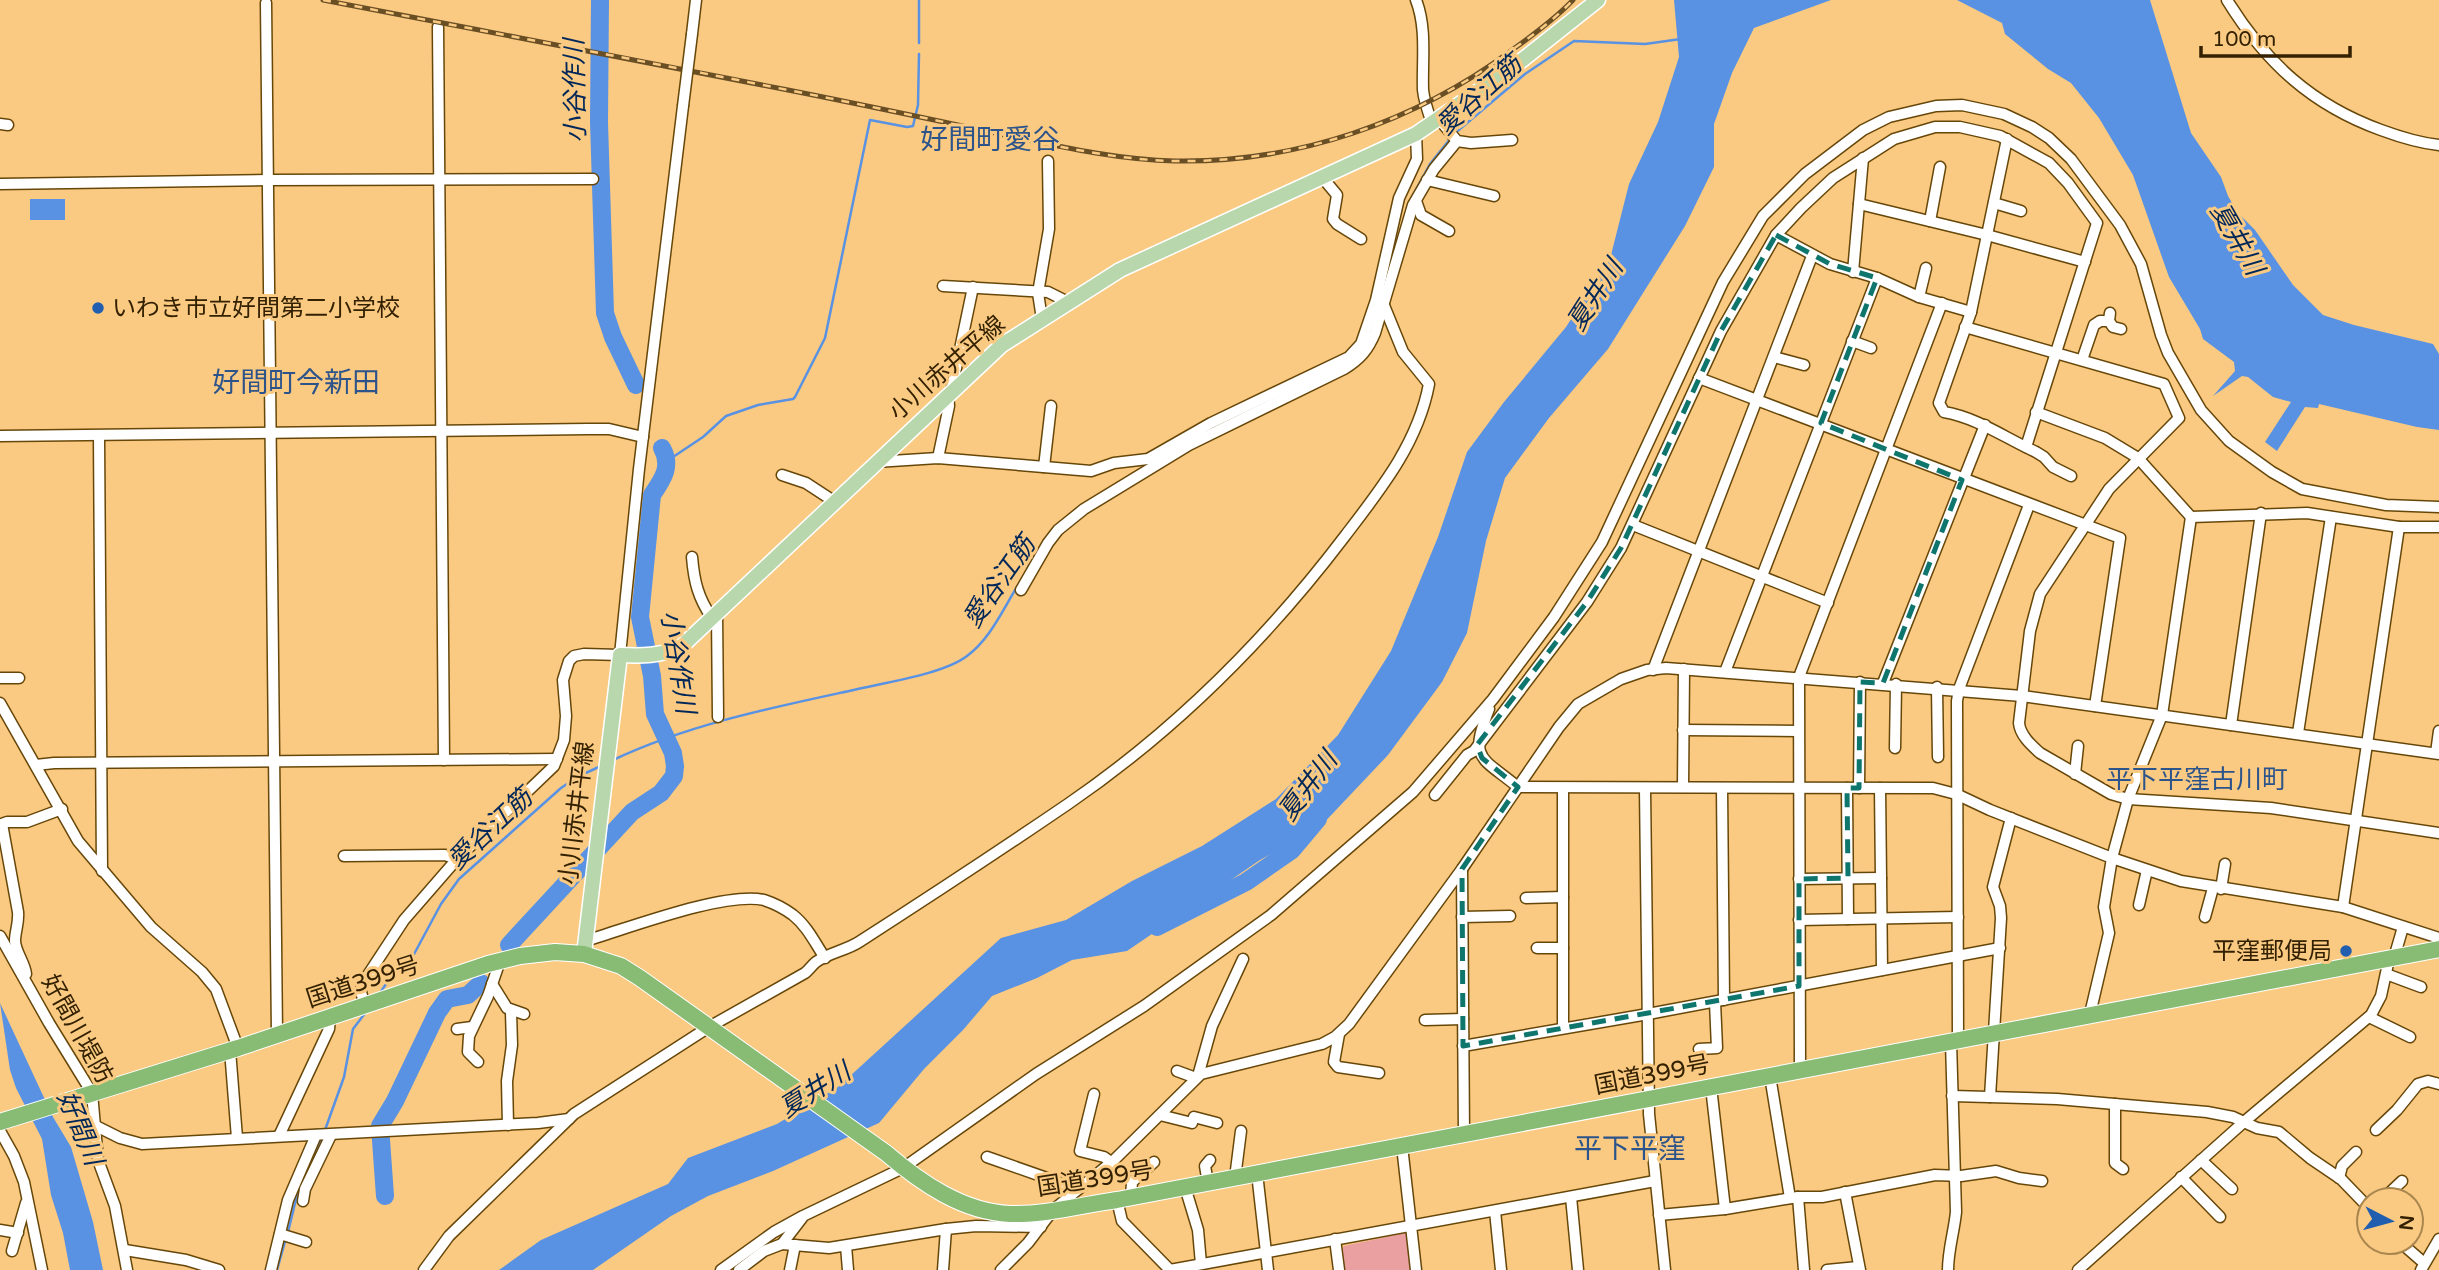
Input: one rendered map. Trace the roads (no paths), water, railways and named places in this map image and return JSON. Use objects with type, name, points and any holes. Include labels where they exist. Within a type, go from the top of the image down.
[{"type":"highway","name":"国道399号","points":[[1,1125],[499,961],[585,947],[621,966],[727,1039],[903,1168],[954,1200],[979,1209],[1010,1214],[1124,1199],[2090,1014],[2390,963],[2439,949]]},
{"type":"main road","name":"小川赤井平線","points":[[585,947],[620,654],[648,656],[662,654],[681,646],[1002,345],[1120,270],[1416,134],[1544,44],[1598,0]]},
{"type":"street","points":[[365,1006],[362,984],[404,920],[457,859],[548,772],[558,759],[565,726],[563,680],[569,661],[574,656],[584,654],[620,654],[643,437],[696,0]]},
{"type":"street","points":[[2227,0],[2259,44],[2300,88],[2350,118],[2399,136],[2439,145]]},
{"type":"street","points":[[1418,2],[1424,50],[1423,92],[1435,121],[1457,141],[1471,144],[1511,141]]},
{"type":"street","points":[[266,3],[277,1035]]},
{"type":"street","points":[[438,27],[444,760]]},
{"type":"street","points":[[721,1270],[774,1232],[903,1168],[1036,1074],[1144,1006],[1271,915],[1413,792],[1490,702],[1554,617],[1602,542],[1723,282],[1763,216],[1805,174],[1863,130],[1889,117],[1936,106],[1962,105],[2004,114],[2041,132],[2071,159],[2120,225],[2145,274],[2161,335],[2181,378],[2201,410],[2245,455],[2302,489],[2349,500],[2439,507]]},
{"type":"street","points":[[1435,795],[1587,602],[1633,525],[1721,331],[1776,235],[1833,178],[1894,139],[1935,127],[1960,127],[2007,139],[2049,163],[2068,183],[2097,223],[2026,447]]},
{"type":"street","points":[[876,462],[939,458],[1091,471],[1114,463],[1148,459],[1211,423],[1353,354],[1361,344],[1376,300],[1399,198],[1415,165],[1418,153],[1416,134]]},
{"type":"street","points":[[2007,139],[1971,312],[1938,403],[1944,412],[1966,416],[1984,425],[2045,457],[2053,467],[2071,476]]},
{"type":"street","points":[[1021,590],[1058,530],[1084,509],[1189,445],[1344,369],[1359,359],[1369,347],[1416,201],[1427,180],[1457,141]]},
{"type":"street","points":[[1853,272],[1863,158]]},
{"type":"street","points":[[1042,319],[1038,293],[1049,229],[1048,161]]},
{"type":"street","points":[[1930,221],[1940,167]]},
{"type":"street","points":[[1322,177],[1337,195],[1333,219],[1361,239]]},
{"type":"street","points":[[0,184],[593,179]]},
{"type":"street","points":[[1427,180],[1494,196]]},
{"type":"street","points":[[1416,201],[1421,215],[1450,231]]},
{"type":"street","points":[[1994,203],[2021,211]]},
{"type":"street","points":[[1859,204],[2085,262]]},
{"type":"street","points":[[1776,235],[1812,256],[1877,278],[1919,297],[1971,312]]},
{"type":"street","points":[[1654,670],[1812,256]]},
{"type":"street","points":[[1919,297],[1926,268]]},
{"type":"street","points":[[1725,672],[1877,278]]},
{"type":"street","points":[[943,286],[1048,292],[1068,302]]},
{"type":"street","points":[[939,458],[973,287]]},
{"type":"street","points":[[424,1270],[449,1236],[569,1119],[709,1027],[805,973],[817,962],[857,944],[1069,803],[1216,684],[1289,608],[1351,529],[1398,463],[1420,421],[1429,384],[1403,352],[1383,303]]},
{"type":"street","points":[[1800,1070],[1798,677],[1829,603],[1942,303]]},
{"type":"street","points":[[2082,360],[2094,325],[2109,317],[2113,327],[2121,329]]},
{"type":"street","points":[[1965,327],[2164,384],[2179,418],[2109,489],[2040,594],[2030,631],[2019,723],[2022,733],[2035,749],[2111,794],[2128,799],[2271,808],[2439,833]]},
{"type":"street","points":[[1852,341],[1871,348]]},
{"type":"street","points":[[1774,357],[1804,365]]},
{"type":"street","points":[[1699,378],[2120,538],[2095,706]]},
{"type":"street","points":[[1044,467],[1051,406]]},
{"type":"street","points":[[2036,412],[2105,438],[2138,458],[2192,516],[2307,513],[2404,527],[2439,527]]},
{"type":"street","points":[[1883,683],[1984,425]]},
{"type":"street","points":[[0,436],[609,429],[643,437]]},
{"type":"street","points":[[99,436],[102,871]]},
{"type":"street","points":[[782,475],[806,483],[835,502]]},
{"type":"street","points":[[1948,1270],[1948,1250],[1953,1239],[1956,1212],[1952,1096],[1958,956],[1957,701],[1959,689],[2029,505]]},
{"type":"street","points":[[2343,907],[2366,744],[2404,527],[2420,507]]},
{"type":"street","points":[[2231,725],[2261,513]]},
{"type":"street","points":[[2090,1014],[2109,933],[2104,907],[2112,858],[2128,799],[2162,715],[2192,516]]},
{"type":"street","points":[[2298,733],[2330,517]]},
{"type":"street","points":[[1633,525],[1829,603]]},
{"type":"street","points":[[692,557],[695,587],[701,601],[714,616],[718,717]]},
{"type":"street","points":[[1683,787],[1684,669]]},
{"type":"street","points":[[1001,1270],[1053,1210],[1111,1162],[1204,1072],[1322,1044],[1339,1034],[1462,869],[1559,727],[1578,704],[1621,679],[1654,670],[1684,669],[1959,689],[2022,695],[2437,754],[2439,731]]},
{"type":"street","points":[[0,678],[19,678]]},
{"type":"street","points":[[1848,919],[1860,681]]},
{"type":"street","points":[[1895,748],[1896,684]]},
{"type":"street","points":[[1937,687],[1938,757]]},
{"type":"street","points":[[1490,702],[1477,744],[1482,758],[1518,787],[1933,788],[1956,794],[2147,870],[2217,889],[2343,907],[2439,938]]},
{"type":"street","points":[[0,703],[78,841],[151,927],[202,972],[216,989],[234,1049],[237,1138]]},
{"type":"street","points":[[1683,730],[1798,730]]},
{"type":"street","points":[[2075,774],[2078,746]]},
{"type":"street","points":[[36,765],[101,762],[558,759]]},
{"type":"street","points":[[1563,788],[1563,1028]]},
{"type":"street","points":[[1699,1049],[1717,1048],[1723,788]]},
{"type":"street","points":[[1880,788],[1882,970]]},
{"type":"street","points":[[1645,789],[1649,1098],[1665,1270]]},
{"type":"street","points":[[26,980],[25,964],[15,943],[18,912],[2,824],[27,822],[62,809]]},
{"type":"street","points":[[1990,1097],[2000,948],[2000,906],[1993,887],[2011,818]]},
{"type":"street","points":[[344,856],[445,855],[457,859]]},
{"type":"street","points":[[2205,917],[2225,864]]},
{"type":"street","points":[[1462,869],[1464,1133]]},
{"type":"street","points":[[2139,905],[2147,870]]},
{"type":"street","points":[[1799,879],[1881,878]]},
{"type":"street","points":[[1526,898],[1563,897]]},
{"type":"street","points":[[585,947],[713,903],[753,899],[764,900],[792,914],[807,930],[825,958]]},
{"type":"street","points":[[1462,917],[1510,916]]},
{"type":"street","points":[[1799,920],[1958,917]]},
{"type":"street","points":[[2078,1270],[2245,1121],[2369,1017],[2381,996],[2403,927]]},
{"type":"street","name":"好間川堤防","points":[[0,936],[92,1093],[98,1160],[109,1185],[125,1250],[127,1270]]},
{"type":"street","points":[[1537,948],[1563,948]]},
{"type":"street","points":[[1462,1046],[2000,948]]},
{"type":"street","points":[[1197,1077],[1212,1026],[1243,960]]},
{"type":"street","points":[[478,1062],[470,1057],[467,1048],[472,1027],[488,996],[499,961]]},
{"type":"street","points":[[2390,963],[2421,987]]},
{"type":"street","points":[[492,984],[511,1012],[508,1125]]},
{"type":"street","points":[[511,1012],[524,1014]]},
{"type":"street","points":[[2369,1017],[2410,1037]]},
{"type":"street","points":[[279,1136],[329,1028],[330,1018]]},
{"type":"street","points":[[1425,1020],[1462,1019]]},
{"type":"street","points":[[457,1029],[472,1027]]},
{"type":"street","points":[[1339,1034],[1334,1062],[1338,1067],[1379,1073]]},
{"type":"street","points":[[1177,1071],[1197,1077]]},
{"type":"street","points":[[1770,1076],[1794,1197],[1804,1270]]},
{"type":"street","points":[[2376,1130],[2418,1084],[2428,1081],[2439,1084]]},
{"type":"street","points":[[1711,1087],[1725,1209]]},
{"type":"street","points":[[1094,1094],[1080,1151],[1104,1157],[1111,1162]]},
{"type":"street","points":[[1952,1096],[2057,1099],[2207,1112],[2245,1121],[2257,1128],[2278,1132],[2339,1178],[2355,1194]]},
{"type":"street","points":[[2115,1104],[2115,1163],[2123,1170]]},
{"type":"street","points":[[1160,1115],[1192,1123],[1194,1117],[1217,1123]]},
{"type":"street","points":[[96,1126],[120,1138],[142,1144],[508,1125],[569,1119]]},
{"type":"street","points":[[1,1125],[27,1197],[43,1270]]},
{"type":"street","points":[[1235,1178],[1241,1131]]},
{"type":"street","points":[[271,1270],[285,1236],[294,1183],[317,1135]]},
{"type":"street","points":[[303,1201],[304,1189],[331,1135]]},
{"type":"street","points":[[1402,1146],[1416,1270]]},
{"type":"street","points":[[2339,1178],[2342,1166],[2356,1152]]},
{"type":"street","points":[[988,1157],[1078,1189]]},
{"type":"street","points":[[1208,1183],[1205,1166],[1210,1160]]},
{"type":"street","points":[[2201,1160],[2232,1189]]},
{"type":"street","points":[[1154,1162],[1132,1182],[1124,1199],[1122,1221],[1170,1270],[1656,1181]]},
{"type":"street","points":[[1659,1215],[1725,1209],[1794,1197],[1822,1197],[1919,1177],[1996,1171],[2042,1181]]},
{"type":"street","points":[[1257,1173],[1268,1270]]},
{"type":"street","points":[[2181,1177],[2220,1217]]},
{"type":"street","points":[[2397,1186],[2402,1181]]},
{"type":"street","points":[[1185,1187],[1198,1230],[1201,1264]]},
{"type":"street","points":[[1827,1270],[1859,1268],[1845,1192]]},
{"type":"street","points":[[12,1251],[27,1197]]},
{"type":"street","points":[[1571,1197],[1578,1270]]},
{"type":"street","points":[[1495,1211],[1501,1270]]},
{"type":"street","points":[[782,1244],[803,1216]]},
{"type":"street","points":[[738,1270],[764,1251],[782,1244],[829,1248],[976,1226],[1041,1227]]},
{"type":"street","points":[[943,1270],[946,1229]]},
{"type":"street","points":[[0,1230],[18,1233]]},
{"type":"street","points":[[285,1236],[306,1242]]},
{"type":"street","points":[[1335,1239],[1339,1270]]},
{"type":"street","points":[[2424,1263],[2439,1239]]},
{"type":"street","points":[[790,1270],[794,1245]]},
{"type":"street","points":[[846,1246],[848,1270]]},
{"type":"street","points":[[125,1250],[186,1260],[219,1270]]},
{"type":"street","points":[[2424,1263],[2439,1263]]},
{"type":"water","points":[[1674,0],[1831,0],[1754,28],[1732,73],[1714,124],[1714,167],[1685,226],[1608,349],[1549,418],[1505,478],[1486,541],[1467,633],[1442,682],[1388,755],[1318,829],[1260,860],[1127,951],[1072,960],[992,996],[924,1069],[879,1123],[773,1171],[708,1196],[671,1216],[593,1270],[499,1270],[541,1240],[668,1184],[688,1158],[777,1124],[838,1087],[1001,938],[1066,920],[1132,881],[1202,846],[1276,799],[1338,735],[1391,651],[1438,537],[1467,452],[1566,327],[1610,259],[1629,184],[1658,122],[1679,57]]},
{"type":"water","points":[[1957,0],[2150,0],[2191,133],[2221,177],[2238,213],[2255,230],[2293,285],[2323,315],[2433,344],[2439,354],[2439,430],[2319,404],[2318,408],[2305,407],[2277,451],[2265,442],[2291,402],[2273,397],[2248,377],[2242,376],[2213,396],[2235,371],[2234,362],[2203,339],[2200,329],[2169,277],[2133,175],[2099,118],[2071,83],[2048,69],[2005,34],[2002,23]]},
{"type":"water","points":[[30,199],[65,199],[65,220],[30,220]]},
{"type":"water","name":"好間川","points":[[0,1003],[53,1117],[71,1147],[93,1222],[103,1270],[70,1270],[63,1233],[51,1195],[42,1139],[16,1088],[10,1070]]},
{"type":"waterway","name":"小谷作川","points":[[600,0],[599,122],[605,313],[613,337],[636,385]]},
{"type":"waterway","points":[[919,0],[919,43]]},
{"type":"waterway","name":"愛谷江筋","points":[[1454,134],[1525,74],[1574,41],[1645,44],[1681,39]]},
{"type":"waterway","points":[[667,456],[673,457],[703,437],[726,416],[758,405],[795,397],[825,338],[870,120],[913,126],[918,105],[919,54]]},
{"type":"waterway","name":"愛谷江筋","points":[[1413,195],[1430,164],[1450,139]]},
{"type":"waterway","name":"小谷作川","points":[[509,945],[632,812],[661,793],[674,776],[673,753],[655,714],[652,676],[640,617],[652,495],[663,478],[666,467],[662,448]]},
{"type":"waterway","name":"愛谷江筋","points":[[1027,569],[1036,554]]},
{"type":"waterway","name":"愛谷江筋","points":[[613,760],[699,727],[789,704],[911,678],[956,663],[982,641],[1017,587]]},
{"type":"waterway","name":"愛谷江筋","points":[[380,993],[390,978],[413,956],[441,904],[459,879],[561,788],[601,766]]},
{"type":"waterway","name":"夏井川","points":[[1157,927],[1246,882],[1292,850],[1318,819]]},
{"type":"waterway","name":"小谷作川","points":[[385,1196],[380,1126],[395,1101],[437,1013],[447,999],[468,995],[481,983]]},
{"type":"waterway","name":"愛谷江筋","points":[[325,1130],[344,1077],[353,1029],[366,1012]]},
{"type":"waterway","name":"愛谷江筋","points":[[313,1155],[321,1139]]},
{"type":"waterway","name":"愛谷江筋","points":[[288,1232],[299,1187]]},
{"type":"waterway","name":"愛谷江筋","points":[[277,1270],[286,1238]]},
{"type":"railway","points":[[323,0],[788,90],[1065,148],[1131,158],[1175,161],[1265,155],[1310,146],[1395,117],[1475,76],[1536,33],[1573,0]]},
{"type":"place","name":"いわき市立好間第二小学校","points":[[98,308]]},
{"type":"place","name":"平窪郵便局","points":[[2346,951]]},
{"type":"district","name":"好間町愛谷","points":[[990,140]]},
{"type":"district","name":"好間町今新田","points":[[296,383]]},
{"type":"district","name":"平下平窪古川町","points":[[2197,779]]},
{"type":"district","name":"平下平窪","points":[[1630,1149]]}]
